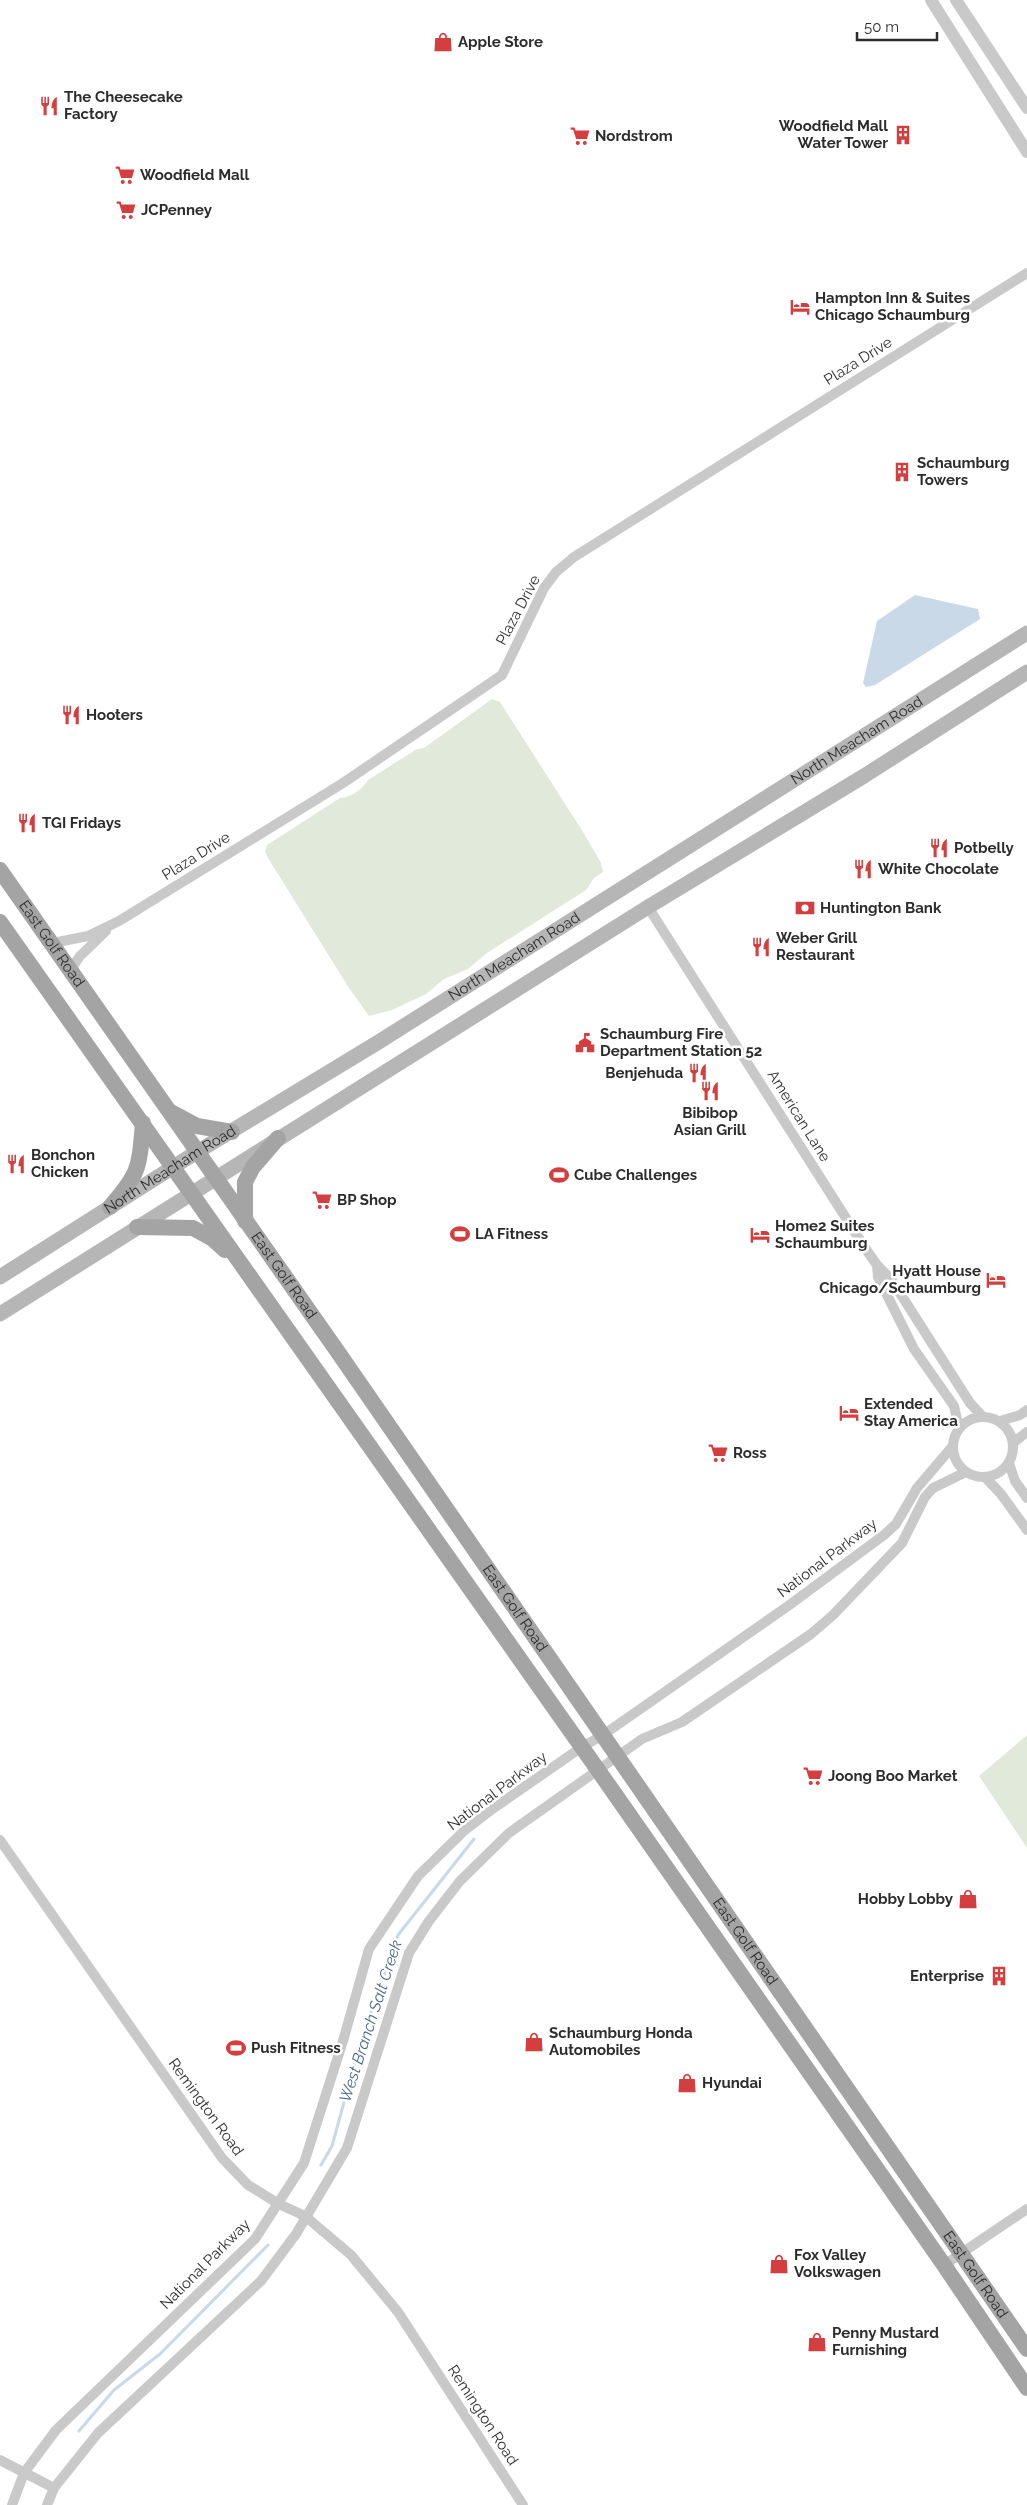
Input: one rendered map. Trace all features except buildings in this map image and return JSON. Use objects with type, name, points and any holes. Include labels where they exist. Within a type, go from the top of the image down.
[{"type":"main road","name":"North Meacham Road","points":[[0,1278],[197,1152],[377,1043],[1027,633]]},
{"type":"main road","name":"North Meacham Road","points":[[0,1314],[648,906],[857,780],[1027,672]]},
{"type":"main road","name":"East Golf Road","points":[[0,870],[71,969],[214,1178],[963,2253],[1027,2349]]},
{"type":"main road","name":"East Golf Road","points":[[0,922],[582,1747],[944,2265],[1027,2388]]},
{"type":"main road","points":[[169,1111],[197,1126],[232,1132]]},
{"type":"main road","points":[[110,1207],[136,1172],[139,1163],[143,1123]]},
{"type":"main road","points":[[245,1221],[245,1182],[253,1167],[278,1138]]},
{"type":"main road","points":[[137,1227],[192,1228],[214,1239],[248,1272]]},
{"type":"main road","points":[[0,1267],[24,1262]]},
{"type":"street","points":[[931,0],[1027,152]]},
{"type":"street","points":[[956,0],[1027,108]]},
{"type":"street","name":"Plaza Drive","points":[[52,944],[88,936],[119,921],[343,783],[502,675],[544,588],[556,572],[574,557],[1027,273]]},
{"type":"street","name":"American Lane","points":[[648,906],[877,1265],[891,1279],[970,1403],[982,1416]]},
{"type":"street","name":"Plaza Drive","points":[[71,969],[94,941],[119,921]]},
{"type":"street","name":"American Lane","points":[[877,1265],[878,1277],[914,1349],[954,1406],[958,1428]]},
{"type":"street","points":[[1009,1463],[994,1475],[985,1477],[966,1472],[959,1465],[952,1447],[958,1428],[966,1421],[982,1416],[1000,1421],[1020,1415],[1027,1410]]},
{"type":"street","points":[[1000,1421],[1010,1433],[1013,1443],[1009,1463],[1015,1481],[1027,1498]]},
{"type":"street","points":[[1013,1443],[1027,1432]]},
{"type":"street","name":"National Parkway","points":[[12,2505],[24,2473],[56,2430],[255,2239],[279,2204],[304,2162],[343,2041],[369,1949],[418,1876],[465,1830],[582,1747],[603,1735],[788,1606],[884,1535],[896,1524],[917,1488],[952,1447]]},
{"type":"street","points":[[47,2505],[54,2488],[98,2433],[261,2281],[296,2234],[347,2148],[409,1953],[429,1921],[460,1881],[509,1833],[642,1739],[682,1722],[811,1634],[833,1615],[902,1543],[925,1497],[934,1488],[966,1472]]},
{"type":"street","points":[[985,1477],[1001,1494],[1027,1530]]},
{"type":"street","name":"Remington Road","points":[[0,1840],[222,2158],[248,2185],[279,2204],[305,2216],[351,2255],[398,2312],[523,2505]]},
{"type":"street","points":[[944,2265],[1027,2209]]},
{"type":"street","points":[[0,2460],[54,2488]]},
{"type":"shaded area","points":[[492,699],[500,702],[583,832],[601,863],[603,872],[594,878],[586,890],[487,953],[468,969],[444,979],[426,994],[392,1010],[369,1016],[349,988],[268,858],[265,851],[267,845],[340,798],[356,792],[368,780],[417,749],[424,748]]},
{"type":"shaded area","points":[[1027,1735],[1027,1848],[979,1776]]},
{"type":"water","points":[[915,595],[978,609],[980,619],[875,685],[866,687],[863,683],[877,621]]},
{"type":"waterway","name":"West Branch Salt Creek","points":[[321,2165],[332,2146],[360,2044],[398,1935],[474,1839]]},
{"type":"waterway","name":"West Branch Salt Creek","points":[[79,2431],[114,2390],[160,2354],[268,2245]]},
{"type":"place","name":"Apple Store","points":[[443,42]]},
{"type":"place","name":"The Cheesecake Factory","points":[[49,106]]},
{"type":"place","name":"Woodfield Mall Water Tower","points":[[903,135]]},
{"type":"place","name":"Nordstrom","points":[[580,136]]},
{"type":"place","name":"Woodfield Mall","points":[[125,175]]},
{"type":"place","name":"JCPenney","points":[[126,210]]},
{"type":"place","name":"Hampton Inn & Suites Chicago Schaumburg","points":[[800,307]]},
{"type":"place","name":"Schaumburg Towers","points":[[902,472]]},
{"type":"place","name":"Hooters","points":[[71,715]]},
{"type":"place","name":"TGI Fridays","points":[[27,823]]},
{"type":"place","name":"Potbelly","points":[[939,848]]},
{"type":"place","name":"White Chocolate","points":[[863,869]]},
{"type":"place","name":"Huntington Bank","points":[[805,908]]},
{"type":"place","name":"Weber Grill Restaurant","points":[[761,947]]},
{"type":"place","name":"Schaumburg Fire Department Station 52","points":[[585,1043]]},
{"type":"place","name":"Benjehuda","points":[[698,1073]]},
{"type":"place","name":"Bibibop Asian Grill","points":[[710,1091]]},
{"type":"place","name":"Bonchon Chicken","points":[[16,1164]]},
{"type":"place","name":"Cube Challenges","points":[[559,1175]]},
{"type":"place","name":"BP Shop","points":[[322,1200]]},
{"type":"place","name":"LA Fitness","points":[[460,1234]]},
{"type":"place","name":"Home2 Suites Schaumburg","points":[[760,1235]]},
{"type":"place","name":"Hyatt House Chicago/Schaumburg","points":[[996,1280]]},
{"type":"place","name":"Extended Stay America","points":[[849,1413]]},
{"type":"place","name":"Ross","points":[[718,1453]]},
{"type":"place","name":"Joong Boo Market","points":[[813,1776]]},
{"type":"place","name":"Hobby Lobby","points":[[968,1899]]},
{"type":"place","name":"Enterprise","points":[[999,1976]]},
{"type":"place","name":"Schaumburg Honda Automobiles","points":[[534,2042]]},
{"type":"place","name":"Push Fitness","points":[[236,2048]]},
{"type":"place","name":"Hyundai","points":[[687,2083]]},
{"type":"place","name":"Fox Valley Volkswagen","points":[[779,2264]]},
{"type":"place","name":"Penny Mustard Furnishing","points":[[817,2342]]}]
